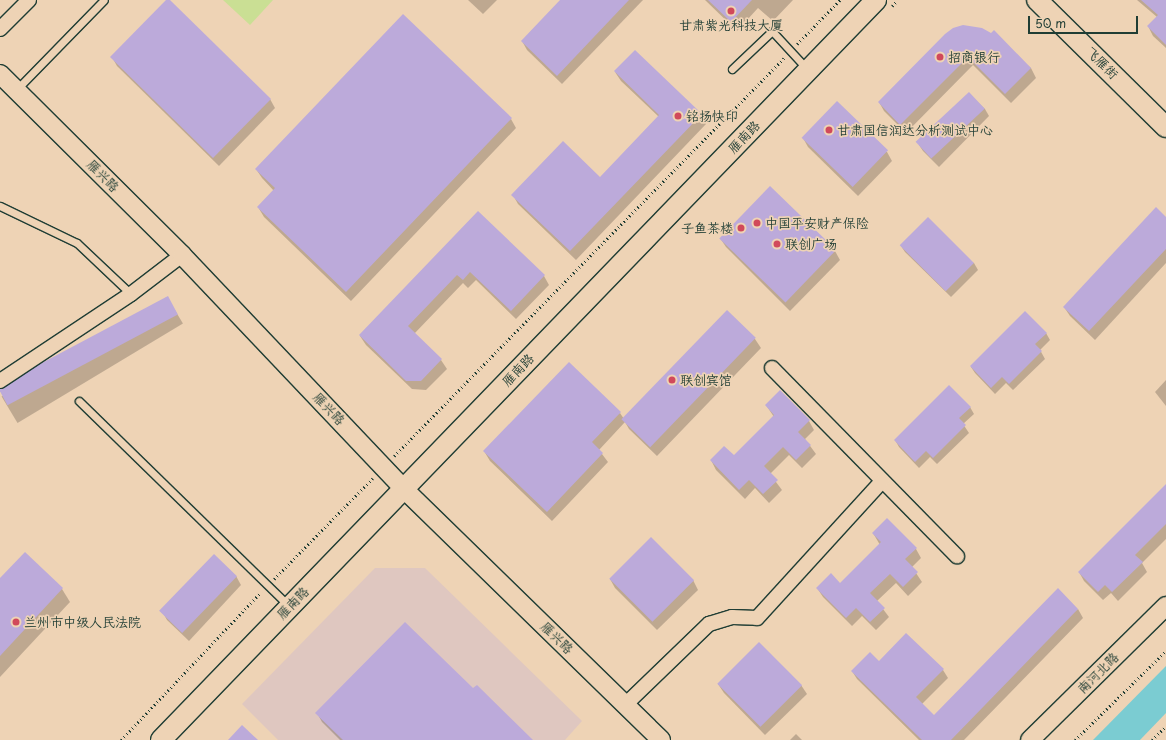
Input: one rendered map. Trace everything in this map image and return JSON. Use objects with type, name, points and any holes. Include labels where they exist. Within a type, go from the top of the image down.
[{"type":"main road","name":"雁南路","points":[[161,740],[876,0]]},
{"type":"main road","name":"飞雁街","points":[[1037,0],[1166,127]]},
{"type":"street","points":[[0,29],[29,0]]},
{"type":"street","name":"雁兴路","points":[[0,74],[182,255],[384,466],[404,489],[661,740]]},
{"type":"street","points":[[0,381],[131,294],[182,255]]},
{"type":"street","points":[[772,368],[957,556]]},
{"type":"street","points":[[625,705],[709,624],[732,617],[757,618],[882,481]]},
{"type":"street","name":"南河北路","points":[[1030,740],[1166,606]]},
{"type":"lane","points":[[17,90],[104,0]]},
{"type":"lane","points":[[732,69],[772,31],[808,70]]},
{"type":"lane","points":[[0,206],[77,243],[131,294]]},
{"type":"lane","points":[[79,401],[290,607]]},
{"type":"path","points":[[121,740],[267,585],[840,0]]},
{"type":"path","points":[[1075,740],[1166,651]]},
{"type":"path","points":[[1152,740],[1166,726]]},
{"type":"shaded area","points":[[375,568],[425,568],[582,721],[565,740],[278,740],[242,704]]},
{"type":"green space","points":[[223,0],[273,0],[250,25]]},
{"type":"water","points":[[1166,666],[1166,713],[1140,740],[1093,740]]},
{"type":"building","points":[[166,0],[170,0],[271,99],[213,158],[110,57]]},
{"type":"building","points":[[560,0],[629,0],[557,76],[521,41]]},
{"type":"building","name":"甘肃紫光科技大厦","points":[[708,0],[752,0],[731,22]]},
{"type":"building","points":[[1141,0],[1166,0],[1166,45],[1147,26],[1158,15]]},
{"type":"building","points":[[403,14],[512,118],[346,292],[257,207],[275,188],[255,169]]},
{"type":"building","points":[[963,25],[982,28],[991,33],[994,30],[1031,68],[1005,94],[968,57],[900,125],[878,102],[945,34],[953,28]]},
{"type":"building","points":[[635,50],[702,114],[570,251],[511,195],[563,141],[600,177],[659,115],[614,71]]},
{"type":"building","points":[[969,92],[985,109],[931,159],[916,142]]},
{"type":"building","points":[[837,101],[888,150],[853,187],[802,138]]},
{"type":"building","name":"联创广场","points":[[770,186],[836,250],[785,302],[719,239]]},
{"type":"building","points":[[1156,207],[1166,217],[1166,249],[1089,331],[1063,307]]},
{"type":"building","points":[[478,211],[545,275],[511,311],[470,272],[463,280],[457,275],[408,326],[442,359],[421,381],[406,381],[359,335]]},
{"type":"building","points":[[928,217],[974,263],[946,291],[900,245]]},
{"type":"building","points":[[168,296],[178,315],[7,405],[0,391],[0,385]]},
{"type":"building","points":[[727,310],[756,338],[650,447],[621,419]]},
{"type":"building","points":[[1025,311],[1047,333],[1035,344],[1042,351],[1009,384],[1002,377],[991,388],[970,366]]},
{"type":"building","points":[[569,362],[621,412],[592,442],[603,453],[547,512],[483,451]]},
{"type":"building","points":[[949,385],[971,407],[959,418],[966,425],[933,458],[926,451],[915,462],[894,440]]},
{"type":"building","points":[[780,390],[810,420],[798,432],[811,445],[796,460],[783,447],[764,466],[778,480],[763,494],[749,480],[739,490],[710,460],[724,446],[734,455],[774,415],[765,405]]},
{"type":"building","points":[[1166,484],[1166,524],[1135,555],[1143,562],[1112,592],[1105,585],[1098,592],[1078,572]]},
{"type":"building","points":[[887,518],[917,548],[905,559],[918,572],[903,587],[890,574],[870,593],[885,608],[870,622],[856,608],[846,618],[816,588],[831,573],[840,583],[881,542],[872,533]]},
{"type":"building","points":[[651,537],[694,580],[652,622],[609,579]]},
{"type":"building","name":"兰州市中级人民法院","points":[[25,552],[63,588],[0,656],[0,578]]},
{"type":"building","points":[[214,554],[237,576],[182,633],[159,611]]},
{"type":"building","points":[[1058,588],[1078,609],[951,740],[922,740],[851,671],[870,652],[879,661],[906,633],[944,669],[916,697],[934,715]]},
{"type":"building","points":[[405,622],[473,688],[477,685],[533,740],[343,740],[315,713]]},
{"type":"building","points":[[759,642],[802,685],[760,727],[717,684]]},
{"type":"building","points":[[242,725],[258,740],[228,740]]},
{"type":"place","name":"甘肃紫光科技大厦","points":[[731,11]]},
{"type":"place","name":"招商银行","points":[[940,57]]},
{"type":"place","name":"铭扬快印","points":[[678,116]]},
{"type":"place","name":"甘肃国信润达分析测试中心","points":[[829,130]]},
{"type":"place","name":"中国平安财产保险","points":[[757,223]]},
{"type":"place","name":"子鱼茶楼","points":[[741,228]]},
{"type":"place","name":"联创广场","points":[[777,244]]},
{"type":"place","name":"联创宾馆","points":[[672,380]]},
{"type":"place","name":"兰州市中级人民法院","points":[[16,622]]}]
